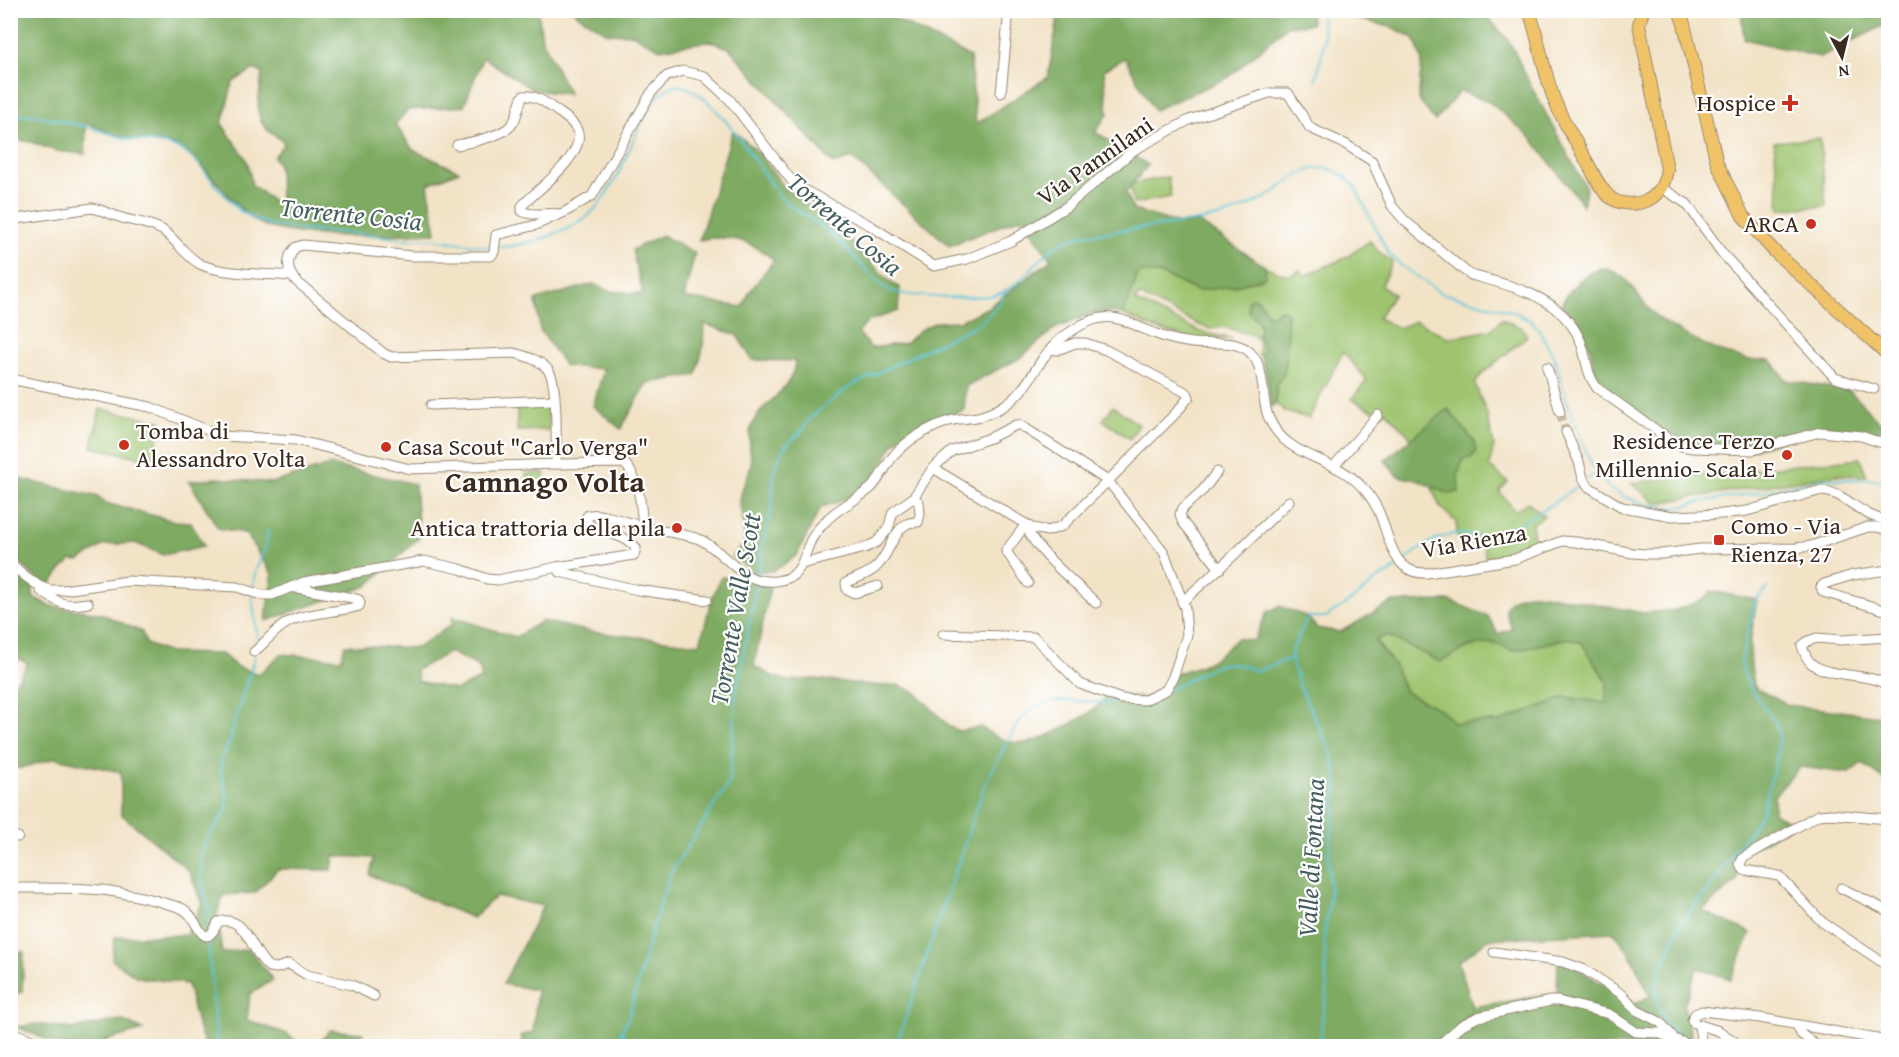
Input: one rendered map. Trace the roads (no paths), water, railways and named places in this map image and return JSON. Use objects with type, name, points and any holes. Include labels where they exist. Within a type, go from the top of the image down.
[{"type":"main road","points":[[1529,10],[1555,100],[1602,189],[1616,201],[1632,204],[1651,199],[1662,188],[1667,169],[1639,24],[1642,10]]},
{"type":"main road","points":[[1679,10],[1717,163],[1743,216],[1774,251],[1888,355]]},
{"type":"street","points":[[1001,93],[1009,10]]},
{"type":"street","name":"Via Pannilani","points":[[559,214],[592,196],[651,93],[667,76],[683,71],[704,76],[730,100],[795,185],[871,226],[934,266],[967,260],[1011,241],[1066,207],[1134,150],[1189,120],[1269,93],[1288,93],[1310,128],[1346,144],[1372,161],[1392,206],[1404,220],[1465,271],[1471,275],[1526,291],[1566,317],[1575,329],[1589,377],[1597,388],[1670,440],[1693,448],[1754,450],[1820,432],[1861,436],[1888,445]]},
{"type":"street","points":[[457,146],[506,131],[512,125],[523,96],[538,99],[556,110],[575,126],[579,138],[571,158],[522,206],[522,211],[527,214],[559,214]]},
{"type":"street","points":[[1662,188],[1687,204],[1722,253],[1835,378],[1874,388]]},
{"type":"street","points":[[10,220],[92,208],[121,218],[146,223],[163,231],[188,256],[215,269],[291,276]]},
{"type":"street","points":[[556,464],[554,385],[549,371],[528,356],[514,353],[391,357],[383,353],[291,276],[288,266],[289,258],[296,247],[309,246],[412,256],[491,256],[494,252],[496,235],[536,225],[559,214]]},
{"type":"street","name":"Via Rienza","points":[[802,564],[811,539],[823,523],[870,488],[885,471],[898,450],[916,437],[951,420],[982,416],[1008,403],[1016,397],[1051,349],[1078,326],[1094,318],[1109,317],[1120,319],[1176,341],[1195,344],[1229,343],[1244,348],[1254,356],[1259,368],[1265,409],[1269,420],[1282,439],[1303,454],[1334,466],[1363,488],[1377,508],[1395,555],[1402,565],[1413,572],[1427,573],[1515,559],[1563,541],[1633,553],[1662,554],[1700,549],[1803,548],[1868,527],[1888,531]]},
{"type":"street","points":[[933,468],[1032,528],[1048,531],[1062,526],[1176,413],[1189,397],[1187,393],[1106,350],[1085,343],[1075,343],[1057,350],[1051,349]]},
{"type":"street","points":[[1547,367],[1560,412]]},
{"type":"street","points":[[10,379],[150,407],[222,435],[296,440],[410,469],[624,463],[640,494],[643,527]]},
{"type":"street","points":[[431,405],[554,399]]},
{"type":"street","points":[[1334,466],[1378,415]]},
{"type":"street","points":[[10,563],[39,586],[49,590],[128,581],[237,587],[261,595],[272,595],[304,582],[424,561],[460,569],[493,580],[557,567],[631,556],[636,552],[636,548],[630,542],[588,524],[586,518],[588,515],[598,514],[701,540],[738,570],[753,578],[765,582],[782,580],[792,576],[802,564],[866,548],[877,542],[888,529],[893,513],[913,498],[933,468],[952,451],[1020,425],[1108,481],[1164,552],[1185,608],[1187,635],[1166,690],[1145,700],[1121,699],[1080,684],[1034,637],[943,634]]},
{"type":"street","points":[[1566,432],[1583,478],[1589,487],[1622,507],[1672,516],[1739,512],[1818,491],[1829,491],[1840,495],[1870,515],[1888,521]]},
{"type":"street","points":[[1217,472],[1180,514],[1182,521],[1220,569]]},
{"type":"street","points":[[878,586],[855,593],[847,590],[846,583],[876,567],[906,524],[918,522],[919,502],[913,498]]},
{"type":"street","points":[[1182,602],[1220,569],[1289,501]]},
{"type":"street","points":[[1026,524],[1002,553],[1028,583]]},
{"type":"street","points":[[1026,524],[1037,546],[1096,603]]},
{"type":"street","points":[[1888,531],[1888,537]]},
{"type":"street","points":[[557,567],[560,572],[638,590],[707,600]]},
{"type":"street","points":[[1888,570],[1852,574],[1821,587],[1823,592],[1888,611]]},
{"type":"street","points":[[39,586],[41,591],[60,604],[71,606],[88,603]]},
{"type":"street","points":[[257,649],[295,619],[348,609],[359,606],[360,603],[353,597],[291,587]]},
{"type":"street","points":[[1888,637],[1841,640],[1817,638],[1802,646],[1811,663],[1824,670],[1864,676],[1888,685]]},
{"type":"street","points":[[1888,819],[1818,815],[1743,858],[1740,862],[1744,870],[1779,876],[1822,922],[1888,966]]},
{"type":"street","points":[[10,888],[102,890],[177,906],[189,914],[196,927],[204,935],[210,934],[218,922],[226,920],[234,922],[243,928],[259,957],[269,968],[289,964],[307,975],[352,985],[374,996]]},
{"type":"street","points":[[1841,888],[1888,911]]},
{"type":"street","points":[[1494,952],[1563,962],[1586,970],[1623,994],[1636,1010],[1660,1023],[1684,1043]]},
{"type":"street","points":[[299,970],[345,977]]},
{"type":"street","points":[[1438,1047],[1462,1025],[1478,1017],[1551,1001],[1609,1014],[1636,1032],[1658,1033],[1684,1043]]},
{"type":"street","points":[[1741,1047],[1719,1031],[1694,1023],[1695,1014],[1702,1011],[1888,1041]]},
{"type":"street","points":[[1797,1025],[1801,1034],[1816,1047]]},
{"type":"street","points":[[1699,1026],[1702,1047]]},
{"type":"street","points":[[10,1031],[46,1047]]},
{"type":"waterway","points":[[1315,81],[1324,38],[1319,10]]},
{"type":"waterway","name":"Torrente Cosia","points":[[497,247],[519,245],[546,237],[571,226],[590,214],[615,179],[651,106],[670,87],[681,86],[694,91],[708,101],[734,132],[782,198],[832,236],[881,285],[893,292],[905,294],[966,297],[1000,293],[1018,282],[1049,252],[1066,240],[1082,235],[1186,223],[1222,216],[1265,198],[1305,172],[1320,168],[1331,169],[1340,173],[1355,187],[1388,253],[1399,264],[1441,293],[1512,311],[1531,321],[1538,328],[1554,357],[1571,414],[1592,466],[1609,488],[1627,498],[1648,505],[1677,508],[1823,479],[1888,480]]},
{"type":"waterway","name":"Torrente Cosia","points":[[10,115],[35,115],[127,139],[164,144],[180,149],[197,162],[240,211],[270,225],[403,239],[433,239],[491,247]]},
{"type":"waterway","name":"Torrente Valle Scott","points":[[758,577],[762,547],[772,506],[774,470],[785,446],[800,433],[810,418],[849,387],[978,324],[994,309],[1005,291]]},
{"type":"waterway","name":"Valle di Fontana","points":[[1588,479],[1597,473]]},
{"type":"waterway","name":"Valle di Fontana","points":[[1404,561],[1431,542],[1446,536],[1454,534],[1485,536],[1510,528],[1549,506],[1583,482]]},
{"type":"waterway","points":[[253,588],[255,572],[265,550],[268,531]]},
{"type":"waterway","name":"Valle di Fontana","points":[[1320,1046],[1327,995],[1324,936],[1330,896],[1328,857],[1337,783],[1330,749],[1299,685],[1291,658],[1293,648],[1308,617],[1326,617],[1400,565]]},
{"type":"waterway","name":"Torrente Valle Scott","points":[[617,1046],[628,1019],[670,874],[730,781],[736,692],[757,583]]},
{"type":"waterway","points":[[1683,1039],[1666,1022],[1658,1006],[1655,990],[1663,963],[1676,933],[1690,911],[1712,885],[1762,812],[1778,753],[1779,733],[1775,722],[1751,690],[1741,661],[1756,599],[1768,588]]},
{"type":"waterway","points":[[252,596],[258,644]]},
{"type":"waterway","points":[[208,930],[209,910],[201,877],[201,854],[207,838],[227,808],[221,761],[231,739],[255,656]]},
{"type":"waterway","points":[[1171,689],[1221,664],[1243,666],[1256,671],[1290,659]]},
{"type":"waterway","points":[[896,1046],[982,792],[1018,723],[1031,710],[1048,703],[1060,701],[1116,702]]},
{"type":"waterway","points":[[208,939],[217,1046]]},
{"type":"waterway","points":[[622,1030],[630,1046]]},
{"type":"tunnel","points":[[1560,412],[1566,432]]},
{"type":"place","name":"Hospice","points":[[1790,103]]},
{"type":"place","name":"ARCA","points":[[1811,224]]},
{"type":"place","name":"Tomba di Alessandro Volta","points":[[124,445]]},
{"type":"place","name":"Casa Scout \"Carlo Verga\"","points":[[386,447]]},
{"type":"place","name":"Residence Terzo Millennio- Scala E","points":[[1787,455]]},
{"type":"place","name":"Antica trattoria della pila","points":[[677,528]]},
{"type":"place","name":"Como - Via Rienza, 27","points":[[1719,540]]},
{"type":"district","name":"Camnago Volta","points":[[545,482]]}]
